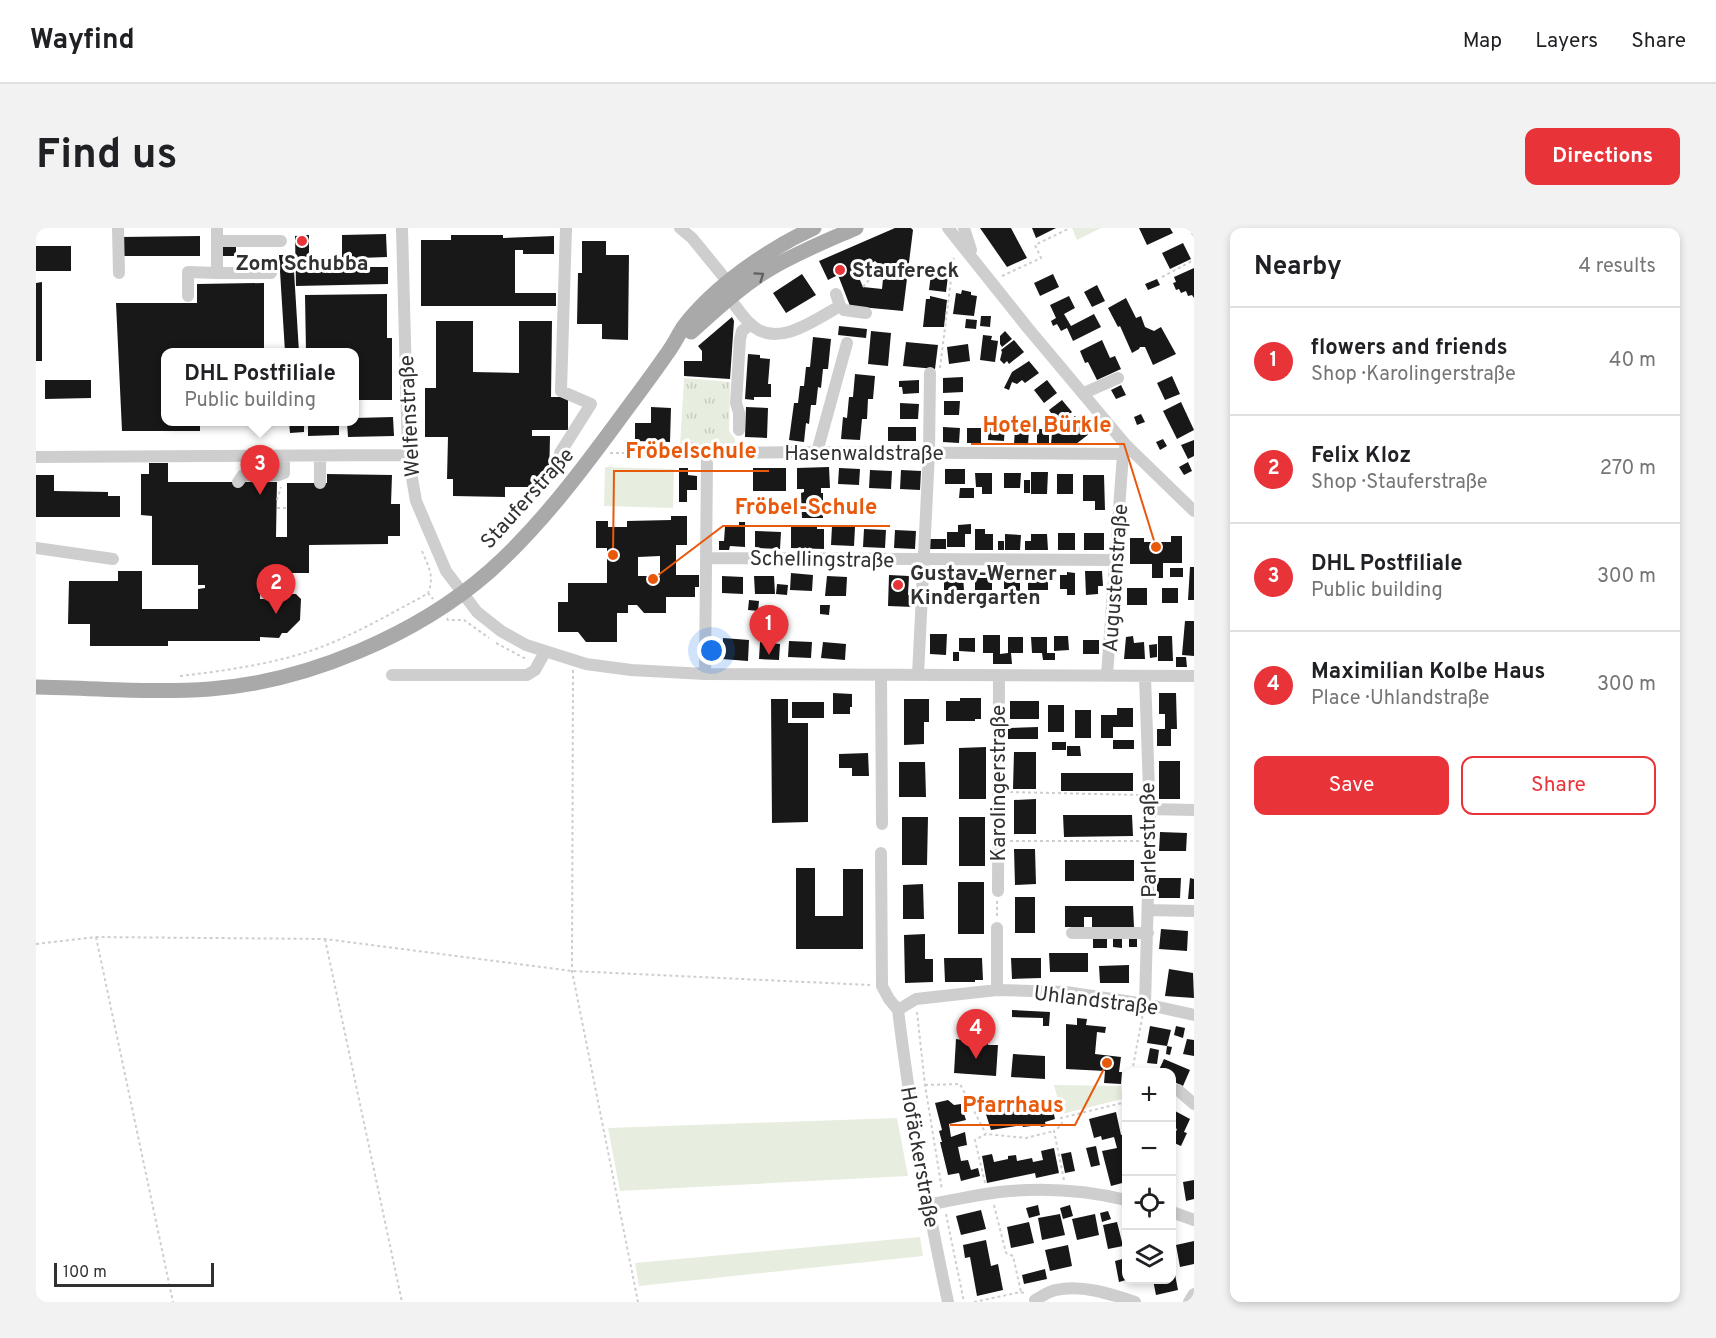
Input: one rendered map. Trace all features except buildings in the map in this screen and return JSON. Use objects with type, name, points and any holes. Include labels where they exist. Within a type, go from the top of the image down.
[{"type":"main road","name":"Stauferstraße","points":[[36,687],[209,689],[271,680],[330,662],[411,626],[489,572],[543,518],[595,453],[667,354],[731,291],[750,265],[814,228]]},
{"type":"main road","name":"Stauferstraße","points":[[731,291],[805,250],[856,228]]},
{"type":"street","points":[[118,228],[119,273]]},
{"type":"street","name":"Welfenstraße","points":[[402,228],[408,455],[416,501],[446,572],[461,593]]},
{"type":"street","points":[[560,453],[591,404],[561,391],[566,228]]},
{"type":"street","points":[[680,228],[694,233],[751,324],[764,331],[784,334],[838,300],[844,310],[866,313]]},
{"type":"street","points":[[956,231],[975,260],[1027,327],[1084,393],[1124,449],[1194,511]]},
{"type":"street","points":[[217,273],[217,234],[281,241]]},
{"type":"street","points":[[188,296],[188,272],[271,273]]},
{"type":"street","points":[[739,430],[739,413],[736,403],[740,339],[742,331],[751,324]]},
{"type":"street","points":[[817,452],[847,343]]},
{"type":"street","points":[[918,675],[929,453],[930,373]]},
{"type":"street","points":[[1084,393],[1118,378]]},
{"type":"street","name":"Hasenwaldstraße","points":[[712,453],[929,453],[1124,449]]},
{"type":"street","name":"Augustenstraße","points":[[1107,675],[1124,449]]},
{"type":"street","points":[[705,674],[707,459],[712,453]]},
{"type":"street","points":[[36,457],[408,455]]},
{"type":"street","points":[[238,482],[243,475],[279,475],[284,472],[284,456]]},
{"type":"street","points":[[320,456],[320,483]]},
{"type":"street","points":[[36,548],[113,559]]},
{"type":"street","name":"Schellingstraße","points":[[707,558],[1117,560]]},
{"type":"street","name":"Karolingerstraße","points":[[461,593],[477,612],[501,631],[526,645],[574,662],[631,670],[705,674],[1194,676]]},
{"type":"street","points":[[392,675],[527,675],[539,665],[545,652]]},
{"type":"street","points":[[881,675],[882,824]]},
{"type":"street","name":"Karolingerstraße","points":[[998,891],[999,675]]},
{"type":"street","name":"Parlerstraße","points":[[1145,676],[1149,841],[1145,1004]]},
{"type":"street","points":[[1148,809],[1194,810]]},
{"type":"street","points":[[882,853],[882,986],[898,1010]]},
{"type":"street","points":[[1149,910],[1194,911]]},
{"type":"street","points":[[997,928],[997,990]]},
{"type":"street","points":[[1072,933],[1148,933]]},
{"type":"street","name":"Uhlandstraße","points":[[898,1010],[916,999],[997,990],[1066,992],[1145,1004],[1194,1015]]},
{"type":"street","name":"Hofäckerstraße","points":[[898,1010],[907,1083],[927,1204],[948,1302]]},
{"type":"street","points":[[1178,1090],[1194,1104]]},
{"type":"street","points":[[927,1204],[989,1193],[1033,1189],[1066,1191],[1122,1199]]},
{"type":"street","points":[[1176,1213],[1194,1220]]},
{"type":"street","points":[[1035,1300],[1055,1290],[1079,1289],[1135,1302]]},
{"type":"street","points":[[1189,1302],[1194,1294]]},
{"type":"path","points":[[992,281],[1041,258],[1035,245],[1070,228]]},
{"type":"path","points":[[1188,228],[1194,236]]},
{"type":"path","points":[[930,373],[940,370],[956,231]]},
{"type":"path","points":[[1162,277],[1194,260]]},
{"type":"path","points":[[863,287],[881,266]]},
{"type":"path","points":[[595,453],[712,453]]},
{"type":"path","points":[[277,508],[287,508]]},
{"type":"path","points":[[177,677],[264,664],[309,651],[350,634],[420,598],[428,592],[432,581],[432,575],[422,551]]},
{"type":"path","points":[[428,592],[448,620],[464,620],[500,645],[539,665]]},
{"type":"path","points":[[574,662],[572,679],[572,971],[638,1302]]},
{"type":"path","points":[[998,792],[1148,795]]},
{"type":"path","points":[[998,841],[1149,841]]},
{"type":"path","points":[[997,928],[998,891]]},
{"type":"path","points":[[36,944],[96,937],[325,939],[572,971],[882,986]]},
{"type":"path","points":[[96,937],[173,1302]]},
{"type":"path","points":[[325,939],[402,1302]]},
{"type":"path","points":[[916,999],[925,1085],[943,1202],[964,1302]]},
{"type":"path","points":[[1134,1068],[1145,1004]]},
{"type":"path","points":[[925,1085],[960,1084],[986,1134]]},
{"type":"path","points":[[1021,1292],[1013,1256],[1006,1253],[975,1140],[986,1134],[1026,1138],[1054,1131],[1062,1125],[1061,1118],[1122,1103]]},
{"type":"path","points":[[1054,1131],[1066,1191]]},
{"type":"path","points":[[974,1302],[1021,1292],[1035,1300]]},
{"type":"green space","points":[[1072,228],[1101,228],[1077,240]]},
{"type":"green space","points":[[684,378],[730,382],[729,431],[735,439],[734,447],[680,446]]},
{"type":"green space","points":[[605,467],[674,469],[673,508],[604,506]]},
{"type":"green space","points":[[1054,1085],[1121,1086],[1122,1099],[1062,1114]]},
{"type":"green space","points":[[897,1118],[908,1176],[620,1191],[608,1128]]},
{"type":"green space","points":[[920,1237],[923,1256],[639,1286],[635,1263]]},
{"type":"place","name":"Zom Schubba","points":[[302,241]]},
{"type":"place","name":"Staufereck","points":[[840,270]]},
{"type":"place","name":"DHL Postfiliale","points":[[260,495]]},
{"type":"place","name":"Hotel Bürkle","points":[[1156,547]]},
{"type":"place","name":"Fröbelschule","points":[[613,555]]},
{"type":"place","name":"Fröbel-Schule","points":[[653,579]]},
{"type":"place","name":"Gustav-Werner Kindergarten","points":[[898,585]]},
{"type":"place","name":"Felix Kloz","points":[[276,614]]},
{"type":"place","name":"flowers and friends","points":[[769,655]]},
{"type":"place","name":"Maximilian Kolbe Haus","points":[[976,1059]]},
{"type":"place","name":"Pfarrhaus","points":[[1107,1063]]}]
